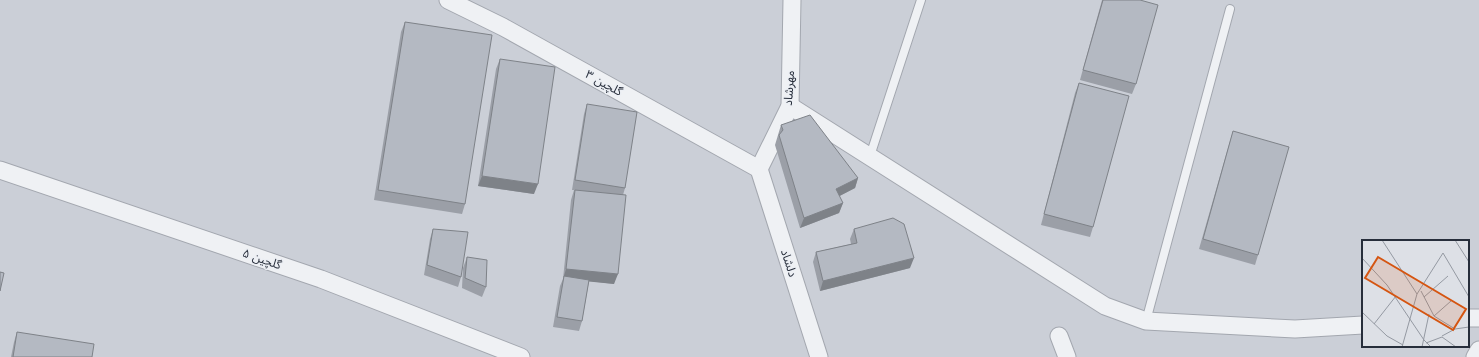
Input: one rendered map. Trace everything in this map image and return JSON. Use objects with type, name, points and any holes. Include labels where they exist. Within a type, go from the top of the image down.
[{"type":"street","name":"گلچین ۳","points":[[448,0],[503,27],[759,169]]},
{"type":"street","name":"مهرشاد","points":[[759,169],[790,106],[792,0]]},
{"type":"street","points":[[790,106],[1106,306],[1146,321],[1295,329],[1362,325]]},
{"type":"street","name":"دلشاد","points":[[759,169],[819,357]]},
{"type":"street","name":"گلچین ۵","points":[[0,170],[321,280],[521,357]]},
{"type":"street","points":[[1059,336],[1067,357]]},
{"type":"street","points":[[1476,357],[1479,350]]},
{"type":"lane","points":[[870,156],[921,0]]},
{"type":"lane","points":[[1146,321],[1230,9]]},
{"type":"shaded area","points":[[0,0],[1479,0],[1479,357],[0,357]]},
{"type":"building","points":[[1103,0],[1140,0],[1158,5],[1136,84],[1083,70]]},
{"type":"building","points":[[405,22],[492,35],[465,204],[378,190]]},
{"type":"building","points":[[500,59],[555,67],[538,184],[482,176]]},
{"type":"building","points":[[1079,83],[1129,96],[1093,227],[1044,214]]},
{"type":"building","points":[[587,104],[637,112],[625,188],[575,180]]},
{"type":"building","points":[[810,115],[858,178],[836,189],[843,203],[804,218],[779,135],[783,130],[781,125]]},
{"type":"building","points":[[1233,131],[1289,147],[1258,255],[1203,239]]},
{"type":"building","points":[[575,190],[626,195],[618,274],[566,269]]},
{"type":"building","points":[[893,218],[904,224],[914,258],[823,281],[816,252],[857,243],[854,229]]},
{"type":"building","points":[[433,229],[468,232],[461,277],[427,265]]},
{"type":"building","points":[[467,257],[487,260],[486,287],[465,278]]},
{"type":"building","points":[[0,272],[4,273],[0,291]]},
{"type":"building","points":[[564,276],[589,280],[582,321],[557,317]]},
{"type":"building","points":[[17,332],[94,344],[92,357],[13,357]]}]
